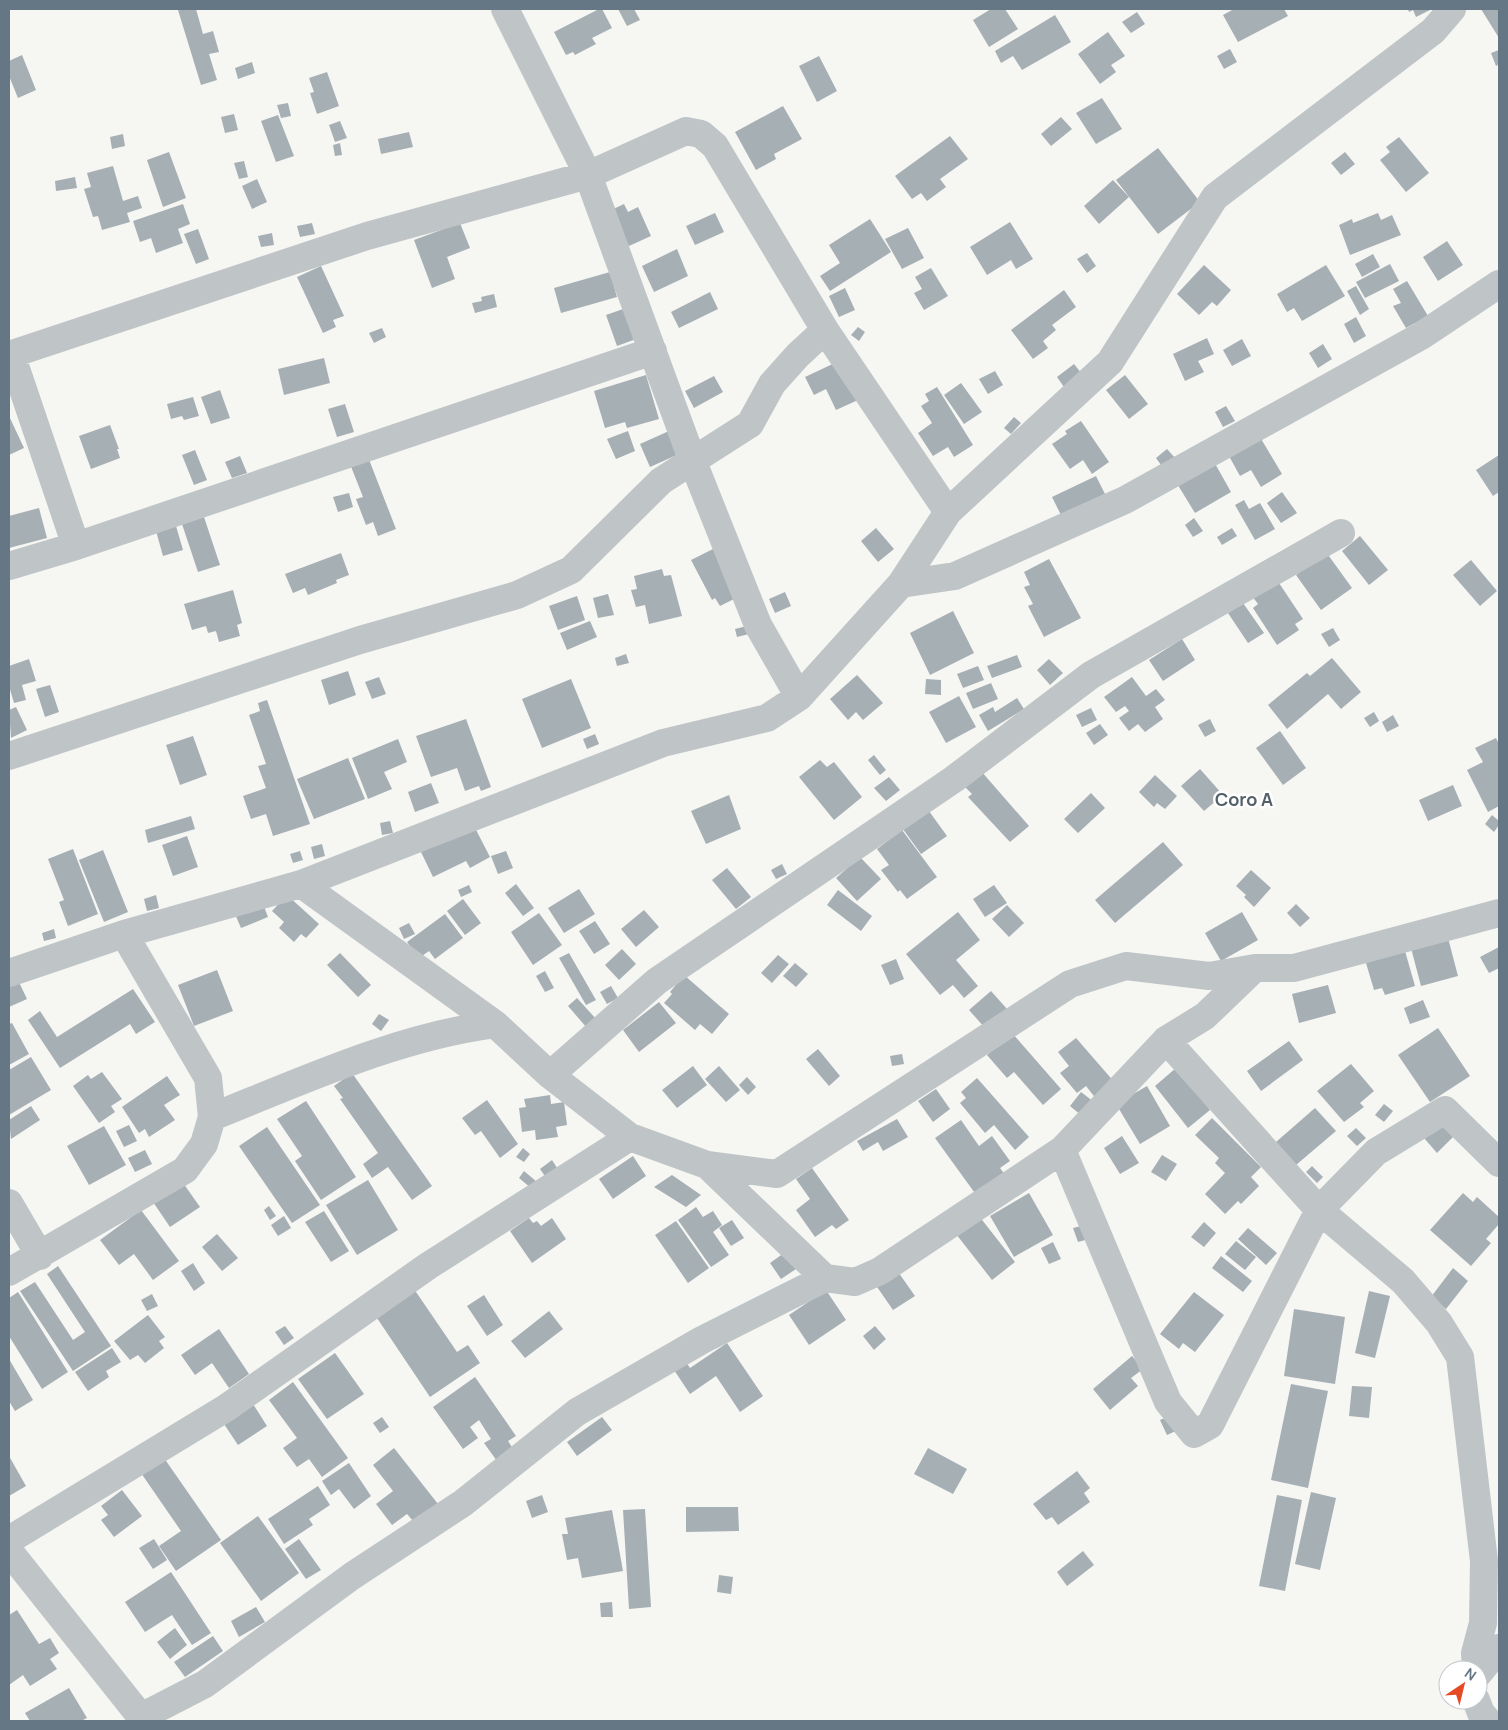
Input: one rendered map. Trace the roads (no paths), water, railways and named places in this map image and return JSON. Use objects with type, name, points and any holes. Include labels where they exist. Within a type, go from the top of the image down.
[{"type":"street","points":[[505,9],[588,174],[692,462],[758,625],[799,697]]},
{"type":"street","points":[[9,973],[124,934],[301,884],[662,743],[767,718],[799,697],[901,584],[948,512],[1110,362],[1215,197],[1433,31],[1452,9]]},
{"type":"street","points":[[76,546],[10,354],[367,236],[588,174],[686,132],[701,134],[716,146],[825,330],[948,512]]},
{"type":"street","points":[[901,584],[955,576],[1125,500],[1421,336],[1499,284]]},
{"type":"street","points":[[9,756],[360,640],[517,595],[571,570],[661,482],[750,424],[772,384],[798,355],[825,330]]},
{"type":"street","points":[[9,566],[76,546],[653,351]]},
{"type":"street","points":[[550,1075],[657,981],[954,779],[1091,675],[1341,533]]},
{"type":"street","points":[[301,884],[495,1024],[550,1075],[630,1137],[707,1165],[777,1174],[1070,984],[1126,966],[1209,976],[1255,968],[1294,968],[1499,913]]},
{"type":"street","points":[[9,1272],[40,1256],[185,1170],[204,1144],[212,1116],[208,1078],[124,934]]},
{"type":"street","points":[[9,1551],[137,1719],[205,1684],[352,1576],[463,1503],[577,1412],[702,1340],[825,1278],[855,1282],[880,1271],[1022,1174],[1062,1150],[1166,1040],[1206,1016],[1255,968]]},
{"type":"street","points":[[212,1116],[353,1061],[452,1030],[495,1024]]},
{"type":"street","points":[[1166,1040],[1319,1210],[1403,1281],[1440,1322],[1460,1357],[1484,1561],[1482,1623],[1476,1660]]},
{"type":"street","points":[[1062,1150],[1168,1402],[1194,1434],[1210,1425],[1319,1210],[1376,1152],[1445,1110],[1499,1163]]},
{"type":"street","points":[[9,1540],[226,1408],[428,1266],[630,1137]]},
{"type":"street","points":[[707,1165],[825,1278]]},
{"type":"street","points":[[9,1203],[40,1256]]},
{"type":"street","points":[[1488,1662],[1499,1648]]},
{"type":"street","points":[[1480,1710],[1488,1721]]},
{"type":"district","name":"Coro A","points":[[1244,800]]}]
